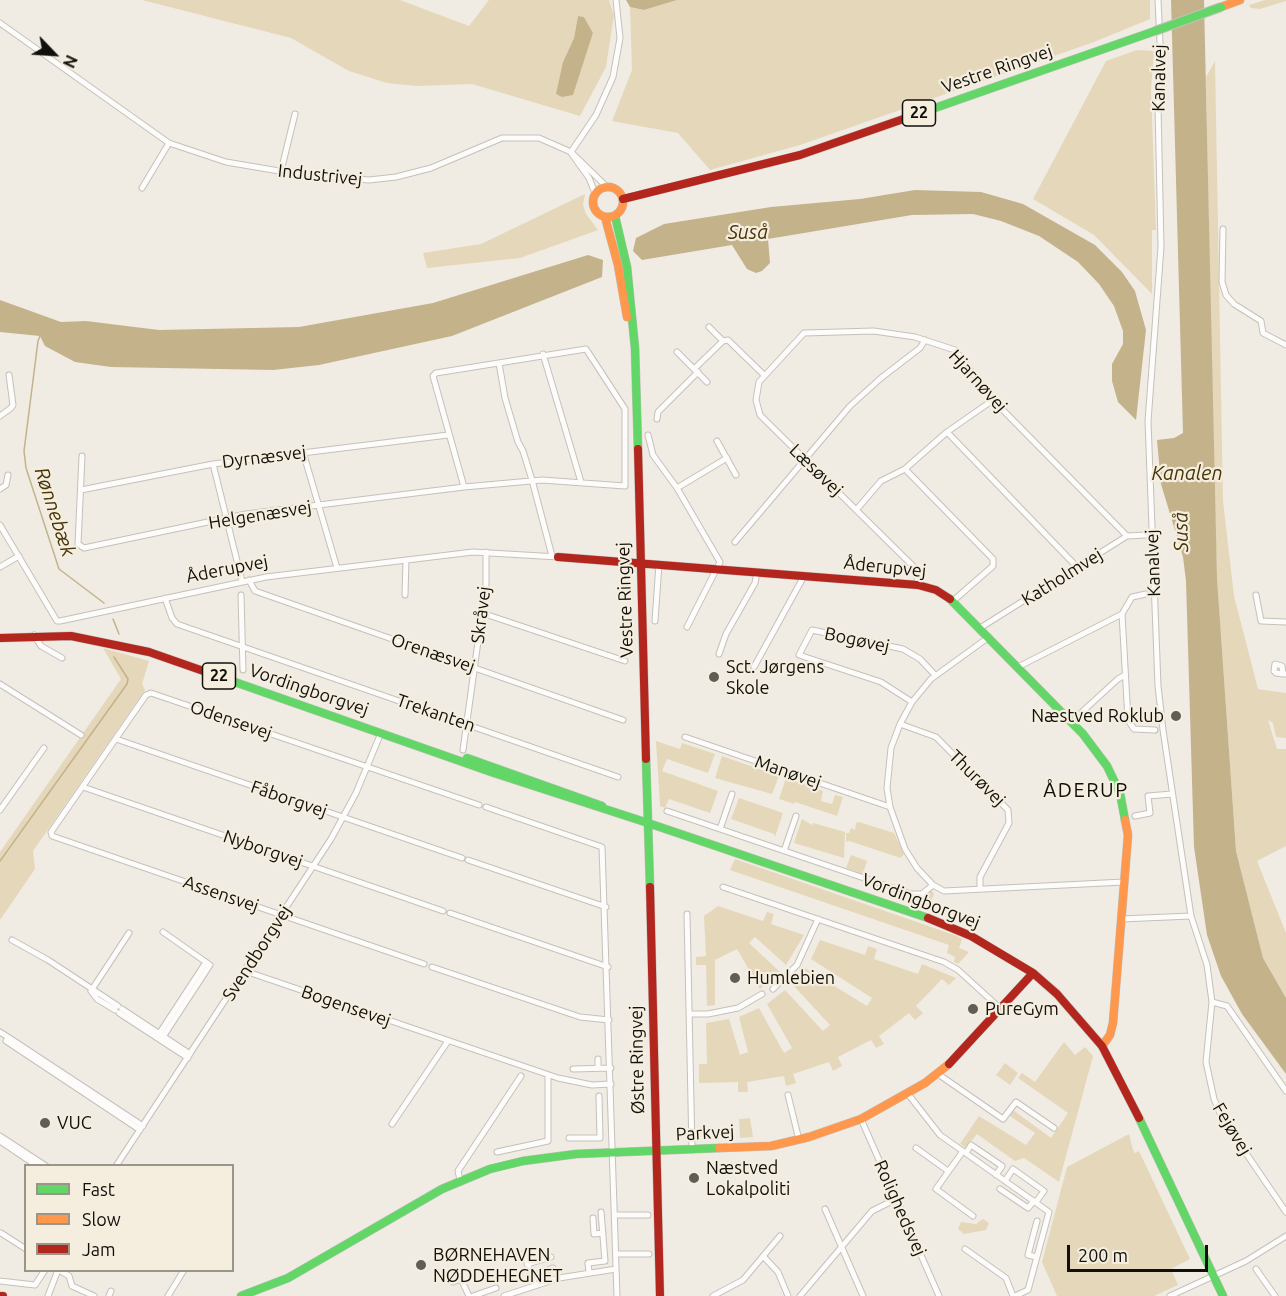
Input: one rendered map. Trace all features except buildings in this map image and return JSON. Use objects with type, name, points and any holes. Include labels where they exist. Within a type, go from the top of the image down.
[{"type":"street","points":[[595,193],[607,187],[619,191],[623,199],[621,211],[610,217],[593,208],[595,193],[589,178],[571,152],[596,115],[613,77],[620,38],[616,0]]},
{"type":"street","name":"Kanalvej","points":[[1158,0],[1161,64],[1158,105],[1161,247],[1148,421],[1158,686],[1191,916],[1207,965],[1212,1002]]},
{"type":"street","name":"Vestre Ringvej","points":[[623,199],[800,155],[1240,0]]},
{"type":"street","name":"Industrivej","points":[[0,23],[169,143],[226,162],[357,181],[396,177],[431,168],[490,141],[510,137],[539,138],[571,152],[607,187]]},
{"type":"street","points":[[281,171],[295,114]]},
{"type":"street","points":[[142,188],[169,143]]},
{"type":"street","name":"Vestre Ringvej","points":[[610,217],[629,286],[635,377],[648,823]]},
{"type":"street","points":[[1223,229],[1222,282],[1226,295],[1234,304],[1261,321],[1263,333],[1286,345]]},
{"type":"street","points":[[710,327],[723,340],[728,340],[764,375]]},
{"type":"street","name":"Hjarnøvej","points":[[787,349],[804,333],[858,330],[925,340],[955,350],[993,400],[1127,537]]},
{"type":"street","points":[[657,419],[658,412],[723,340]]},
{"type":"street","points":[[735,542],[850,406],[920,348],[925,340]]},
{"type":"street","name":"Helgenæsvej","points":[[82,456],[78,544],[84,548],[228,518],[464,487],[532,480],[625,486],[624,409],[586,349],[543,354]]},
{"type":"street","name":"Læsøvej","points":[[787,349],[764,375],[756,391],[760,416],[916,569],[918,585]]},
{"type":"street","points":[[677,352],[707,382]]},
{"type":"street","points":[[464,487],[433,376],[436,373],[543,354],[581,482]]},
{"type":"street","points":[[499,363],[518,442],[524,451],[555,556]]},
{"type":"street","points":[[0,416],[12,405],[9,375]]},
{"type":"street","points":[[857,509],[881,482],[905,469],[947,432],[993,400]]},
{"type":"street","points":[[947,432],[1077,567]]},
{"type":"street","name":"Dyrnæsvej","points":[[81,490],[213,464],[448,435]]},
{"type":"street","points":[[648,435],[652,453],[677,488],[720,562],[687,627]]},
{"type":"street","points":[[717,441],[736,475]]},
{"type":"street","points":[[303,452],[337,568]]},
{"type":"street","points":[[677,488],[727,459]]},
{"type":"street","points":[[213,464],[242,581]]},
{"type":"street","points":[[905,469],[993,559],[993,566],[953,601]]},
{"type":"street","points":[[0,489],[6,486],[8,475]]},
{"type":"street","points":[[0,525],[19,556],[0,567]]},
{"type":"street","name":"Katholmvej","points":[[980,628],[1127,537],[1146,535]]},
{"type":"street","name":"Åderupvej","points":[[19,556],[57,621],[242,581],[486,552],[918,585],[936,590],[953,601],[1071,722],[1098,752],[1120,793],[1128,829],[1113,1023],[1110,1035],[1102,1046]]},
{"type":"street","name":"Skråvej","points":[[463,750],[486,584],[486,552]]},
{"type":"street","points":[[405,595],[406,560]]},
{"type":"street","points":[[654,621],[659,564]]},
{"type":"street","points":[[719,654],[726,634],[755,582],[757,572]]},
{"type":"street","points":[[754,667],[804,576]]},
{"type":"street","name":"Orenæsvej","points":[[249,580],[255,591],[623,720]]},
{"type":"street","points":[[1018,667],[1122,614],[1132,597],[1146,594]]},
{"type":"street","points":[[241,595],[243,670]]},
{"type":"street","points":[[1256,595],[1261,621],[1286,622]]},
{"type":"street","name":"Trekanten","points":[[165,598],[172,618],[177,624],[618,777]]},
{"type":"street","points":[[482,613],[626,661]]},
{"type":"street","points":[[1122,614],[1128,720],[1130,725],[1140,730],[1155,730]]},
{"type":"street","name":"Bogøvej","points":[[912,702],[881,682],[799,655],[812,630],[903,649],[920,659],[935,675]]},
{"type":"street","points":[[34,635],[41,646],[62,658]]},
{"type":"street","name":"Vordingborgvej","points":[[0,638],[34,635],[90,638],[140,650],[432,750],[482,763],[593,801],[604,808],[932,920],[971,936],[1033,973],[1058,994],[1102,1046],[1223,1296]]},
{"type":"street","points":[[989,637],[935,675],[912,702],[900,724],[888,769],[890,807],[905,849],[933,885],[944,891],[1124,882]]},
{"type":"street","points":[[1071,722],[1125,675]]},
{"type":"street","points":[[0,684],[81,735]]},
{"type":"street","name":"Odensevej","points":[[52,836],[51,831],[146,694],[151,693],[479,805]]},
{"type":"street","name":"Thurøvej","points":[[900,724],[936,737],[1008,810],[1009,823],[980,877],[980,889]]},
{"type":"street","name":"Svendborgvej","points":[[117,1164],[313,867],[342,817],[368,766],[382,732]]},
{"type":"street","name":"Manøvej","points":[[685,737],[890,807]]},
{"type":"street","name":"Fåborgvej","points":[[116,739],[606,907]]},
{"type":"street","points":[[0,810],[44,748]]},
{"type":"street","name":"Nyborgvej","points":[[83,787],[443,911]]},
{"type":"street","points":[[720,829],[732,794]]},
{"type":"street","points":[[1135,816],[1150,813],[1148,796],[1172,795]]},
{"type":"street","points":[[486,807],[602,847],[606,907],[617,1296]]},
{"type":"street","points":[[667,811],[911,894],[922,894],[933,885]]},
{"type":"street","points":[[784,851],[796,816]]},
{"type":"street","name":"Østre Ringvej","points":[[648,823],[660,1296]]},
{"type":"street","name":"Assensvej","points":[[52,836],[424,964]]},
{"type":"street","points":[[723,886],[944,962],[964,976],[1002,1010]]},
{"type":"street","points":[[450,913],[608,967]]},
{"type":"street","points":[[687,914],[692,1150]]},
{"type":"street","points":[[1121,919],[1191,916]]},
{"type":"street","points":[[773,990],[797,965],[811,939],[818,919]]},
{"type":"street","points":[[160,1037],[208,963],[163,932]]},
{"type":"street","points":[[91,989],[129,933]]},
{"type":"street","points":[[12,940],[91,989],[97,999],[189,1056]]},
{"type":"street","points":[[432,967],[580,1017],[609,1020]]},
{"type":"street","name":"Bogensevej","points":[[244,971],[548,1075],[574,1082],[611,1084]]},
{"type":"street","name":"Parkvej","points":[[241,1296],[288,1278],[460,1180],[523,1161],[576,1154],[771,1146],[799,1140],[861,1119],[909,1094],[938,1074],[978,1038],[1033,973]]},
{"type":"street","points":[[689,1014],[708,1014],[738,1008],[762,994]]},
{"type":"street","points":[[1212,1002],[1227,1006],[1286,1091]]},
{"type":"street","name":"Fejøvej","points":[[1212,1002],[1206,1062],[1214,1099],[1222,1118],[1286,1212]]},
{"type":"street","points":[[0,1032],[7,1039],[142,1128]]},
{"type":"street","points":[[392,1124],[448,1041]]},
{"type":"street","points":[[598,1059],[598,1068]]},
{"type":"street","points":[[573,1069],[610,1068]]},
{"type":"street","points":[[938,1074],[1004,1119],[1016,1102],[1054,1128]]},
{"type":"street","points":[[497,1152],[548,1142],[548,1075]]},
{"type":"street","points":[[460,1180],[458,1171],[521,1076]]},
{"type":"street","points":[[909,1094],[930,1125],[1049,1212],[1028,1290],[1014,1296],[1006,1278],[965,1249]]},
{"type":"street","points":[[788,1095],[799,1140]]},
{"type":"street","points":[[568,1138],[600,1138],[599,1096]]},
{"type":"street","points":[[691,1104],[699,1104]]},
{"type":"street","points":[[600,1116],[612,1115]]},
{"type":"street","name":"Rolighedsvej","points":[[861,1119],[939,1296]]},
{"type":"street","points":[[0,1138],[34,1164]]},
{"type":"street","points":[[0,1138],[43,1164]]},
{"type":"street","points":[[973,1216],[936,1189],[948,1171],[971,1145],[1002,1166],[996,1174]]},
{"type":"street","points":[[916,1148],[948,1171]]},
{"type":"street","points":[[1000,1189],[1028,1208],[1044,1191],[1013,1169],[1005,1180]]},
{"type":"street","points":[[800,1296],[872,1211],[896,1199]]},
{"type":"street","points":[[825,1209],[863,1296]]},
{"type":"street","points":[[589,1272],[588,1263],[605,1261],[601,1212]]},
{"type":"street","points":[[615,1215],[648,1215]]},
{"type":"street","points":[[593,1218],[594,1234],[603,1233]]},
{"type":"street","points":[[1037,1221],[1028,1255],[1037,1257]]},
{"type":"street","points":[[1,1233],[24,1248]]},
{"type":"street","points":[[713,1296],[743,1280],[780,1236]]},
{"type":"street","points":[[1170,1296],[1262,1253],[1286,1236]]},
{"type":"street","points":[[524,1254],[535,1285]]},
{"type":"street","points":[[616,1254],[649,1254]]},
{"type":"street","points":[[763,1256],[778,1272],[788,1296]]},
{"type":"street","points":[[527,1264],[551,1257]]},
{"type":"street","points":[[531,1276],[553,1268]]},
{"type":"street","points":[[504,1296],[535,1285],[589,1272],[616,1269]]},
{"type":"street","points":[[1256,1269],[1275,1296]]},
{"type":"street","points":[[0,1281],[35,1285],[44,1272]]},
{"type":"street","points":[[48,1296],[58,1272]]},
{"type":"street","points":[[62,1272],[69,1276],[72,1286],[94,1296]]},
{"type":"street","points":[[168,1296],[183,1272]]},
{"type":"street","points":[[453,1282],[461,1279],[471,1296],[496,1288]]},
{"type":"shaded area","points":[[142,0],[400,0],[469,26],[489,0],[609,0],[614,15],[606,67],[580,116],[472,84],[417,86],[387,83],[349,71],[291,38]],"holes":[[[578,16],[584,17],[593,33],[573,94],[563,62],[574,38]]]},
{"type":"shaded area","points":[[677,0],[1150,0],[1150,19],[1094,42],[800,145],[710,170],[678,133],[612,121],[632,70],[630,7],[644,10]]},
{"type":"shaded area","points":[[1265,0],[1286,1],[1260,9],[1251,8],[1249,5]]},
{"type":"shaded area","points":[[1137,50],[1154,51],[1151,89],[1156,230],[1152,230],[1152,294],[1094,235],[1033,199],[1106,61]]},
{"type":"shaded area","points":[[1215,61],[1223,501],[1234,596],[1258,689],[1286,693],[1286,738],[1276,737],[1273,723],[1268,720],[1277,749],[1286,749],[1286,846],[1257,861],[1286,933],[1286,998],[1263,958],[1236,851],[1217,578],[1212,409],[1206,77]]},
{"type":"shaded area","points":[[585,194],[583,205],[586,214],[598,230],[520,258],[427,268],[423,253],[481,244]]},
{"type":"shaded area","points":[[103,648],[149,661],[142,684],[145,690],[33,851],[35,869],[0,920],[0,852],[121,679]]},
{"type":"shaded area","points":[[656,741],[680,749],[682,743],[715,754],[708,773],[667,759],[662,771],[718,791],[710,813],[669,799],[665,808],[660,806]]},
{"type":"shaded area","points":[[722,756],[779,776],[772,794],[715,778]]},
{"type":"shaded area","points":[[786,778],[823,791],[821,801],[832,804],[835,795],[843,797],[837,816],[779,799]]},
{"type":"shaded area","points":[[739,798],[783,813],[775,837],[774,834],[731,819]]},
{"type":"shaded area","points":[[802,819],[812,825],[813,823],[845,832],[844,858],[794,843]]},
{"type":"shaded area","points":[[856,823],[894,833],[904,854],[901,858],[846,842],[846,833],[849,833],[851,828],[855,830]]},
{"type":"shaded area","points":[[851,855],[867,861],[863,874],[846,868]]},
{"type":"shaded area","points":[[735,859],[957,936],[962,939],[959,948],[969,952],[958,964],[954,962],[955,957],[947,953],[949,945],[730,870]]},
{"type":"shaded area","points":[[932,890],[934,894],[928,909],[910,902],[912,896],[923,896]]},
{"type":"shaded area","points":[[718,906],[763,921],[767,912],[774,914],[771,924],[804,935],[786,965],[755,937],[749,943],[780,972],[760,989],[737,949],[715,960],[715,1005],[707,1006],[706,965],[696,965],[696,957],[706,956],[704,916]]},
{"type":"shaded area","points":[[820,940],[865,955],[868,946],[877,949],[874,959],[918,974],[922,964],[956,978],[949,985],[942,979],[916,1006],[923,1013],[915,1020],[909,1013],[879,1036],[884,1044],[876,1048],[871,1040],[838,1057],[842,1066],[833,1071],[829,1062],[793,1074],[796,1083],[786,1086],[784,1076],[747,1082],[748,1092],[738,1092],[738,1082],[699,1083],[699,1064],[707,1064],[706,1023],[729,1019],[740,1055],[748,1052],[739,1017],[759,1008],[784,1053],[792,1048],[767,1004],[785,990],[823,1031],[830,1025],[792,984],[805,968],[867,1006],[872,998],[811,959]]},
{"type":"shaded area","points":[[1064,1042],[1075,1055],[1085,1047],[1093,1056],[1059,1182],[1024,1158],[1015,1161],[977,1134],[966,1148],[960,1144],[979,1116],[1026,1145],[1035,1133],[1010,1116],[1013,1110],[1051,1138],[1068,1113],[1018,1078],[1022,1073],[1035,1082]]},
{"type":"shaded area","points":[[1005,1063],[1018,1073],[1010,1085],[996,1075]]},
{"type":"shaded area","points":[[750,1118],[753,1137],[740,1138],[739,1119]]},
{"type":"shaded area","points":[[1129,1134],[1133,1150],[1135,1153],[1139,1151],[1190,1259],[1171,1269],[1178,1285],[1154,1296],[1057,1296],[1042,1262],[1067,1167]]},
{"type":"shaded area","points":[[983,1219],[989,1223],[986,1230],[964,1234],[958,1229],[961,1222],[976,1224]]},
{"type":"water","points":[[626,0],[677,0],[644,10],[630,7]]},
{"type":"water","name":"Kanalen","points":[[1171,0],[1204,0],[1217,578],[1236,851],[1263,958],[1286,998],[1286,1074],[1242,1014],[1221,976],[1207,935],[1194,847],[1186,581],[1183,557],[1161,484],[1157,440],[1174,438],[1183,433]]},
{"type":"water","points":[[578,16],[584,17],[593,33],[573,95],[562,97],[556,94],[563,62],[574,38]]},
{"type":"water","name":"Suså","points":[[915,190],[981,192],[1023,204],[1095,245],[1122,272],[1135,291],[1146,330],[1136,420],[1118,402],[1112,381],[1112,364],[1123,344],[1123,331],[1114,306],[1099,284],[1078,262],[1039,236],[1001,221],[973,214],[912,215],[768,239],[770,263],[762,271],[756,273],[747,269],[732,245],[642,260],[633,251],[636,238],[664,224],[771,207],[860,199]]},
{"type":"water","points":[[588,255],[603,260],[602,277],[452,336],[319,365],[273,370],[111,367],[75,362],[45,346],[40,336],[0,332],[0,300],[61,322],[86,321],[159,330],[299,327],[433,303]]},
{"type":"waterway","name":"Rønnebæk","points":[[40,336],[24,451],[26,468],[59,569],[104,603]]},
{"type":"waterway","name":"Rønnebæk","points":[[113,619],[119,634]]},
{"type":"waterway","name":"Rønnebæk","points":[[0,861],[127,684],[128,679],[114,657]]},
{"type":"traffic: fast","points":[[1155,31],[1221,7]]},
{"type":"traffic: fast","points":[[912,116],[1155,31]]},
{"type":"traffic: fast","points":[[615,216],[627,267],[635,348],[638,449]]},
{"type":"traffic: fast","points":[[950,599],[1083,734],[1107,766],[1120,793],[1125,820]]},
{"type":"traffic: fast","points":[[212,674],[494,773],[648,823],[646,759]]},
{"type":"traffic: fast","points":[[467,758],[602,806]]},
{"type":"traffic: fast","points":[[650,887],[648,823],[928,918]]},
{"type":"traffic: fast","points":[[1139,1118],[1223,1296]]},
{"type":"traffic: fast","points":[[241,1296],[288,1278],[442,1189],[490,1169],[523,1161],[576,1154],[719,1148]]},
{"type":"traffic: slow","points":[[1221,7],[1240,0]]},
{"type":"traffic: slow","points":[[608,187],[619,191],[623,202],[619,213],[608,217],[597,213],[593,202],[597,191],[608,187]]},
{"type":"traffic: slow","points":[[605,217],[618,265],[627,317]]},
{"type":"traffic: slow","points":[[1102,1046],[1110,1035],[1113,1023],[1128,835],[1125,820]]},
{"type":"traffic: slow","points":[[719,1148],[771,1146],[809,1137],[861,1119],[925,1083],[949,1064]]},
{"type":"traffic: jam","points":[[623,199],[800,155],[912,116]]},
{"type":"traffic: jam","points":[[638,449],[646,759]]},
{"type":"traffic: jam","points":[[558,557],[918,585],[936,590],[950,599]]},
{"type":"traffic: jam","points":[[0,638],[71,636],[149,652],[212,674]]},
{"type":"traffic: jam","points":[[650,887],[660,1296]]},
{"type":"traffic: jam","points":[[928,918],[971,936],[1033,973],[1057,994],[1102,1046],[1139,1118]]},
{"type":"traffic: jam","points":[[949,1064],[1033,973]]},
{"type":"place","name":"Sct. Jørgens Skole","points":[[714,677]]},
{"type":"place","name":"Næstved Roklub","points":[[1176,716]]},
{"type":"place","name":"Humlebien","points":[[735,978]]},
{"type":"place","name":"PureGym","points":[[973,1009]]},
{"type":"place","name":"VUC","points":[[45,1123]]},
{"type":"place","name":"Næstved Lokalpoliti","points":[[694,1178]]},
{"type":"place","name":"BØRNEHAVEN NØDDEHEGNET","points":[[421,1265]]},
{"type":"district","name":"ÅDERUP","points":[[1086,790]]}]
